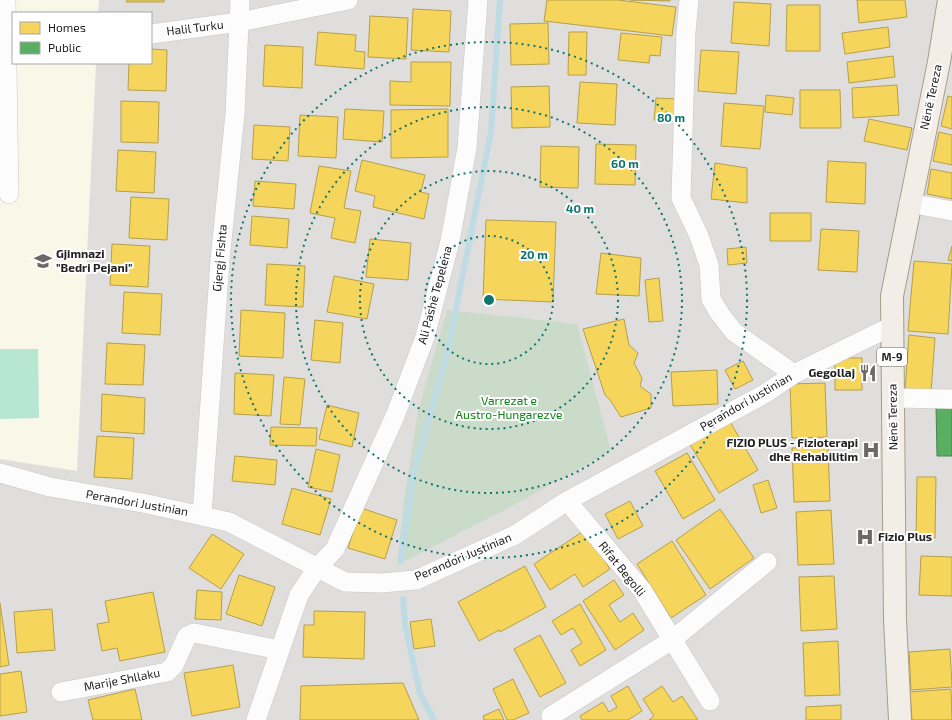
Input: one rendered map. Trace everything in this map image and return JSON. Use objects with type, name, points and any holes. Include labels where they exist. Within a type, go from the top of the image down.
[{"type":"main road","name":"Nënë Tereza","points":[[900,720],[895,620],[892,296],[939,62],[949,0]]},
{"type":"street","points":[[6,0],[10,50],[8,194]]},
{"type":"street","name":"Gjergj Fishta","points":[[202,515],[219,268],[234,114],[240,0]]},
{"type":"street","name":"Halil Turku","points":[[152,34],[239,22],[348,0]]},
{"type":"street","name":"Ali Pashë Tepelena","points":[[317,568],[335,549],[395,416],[425,337],[450,241],[467,148],[478,0]]},
{"type":"street","points":[[689,0],[686,40],[681,198],[700,236],[709,265],[711,299],[720,314],[734,332],[794,374]]},
{"type":"street","points":[[910,203],[952,211]]},
{"type":"street","name":"Perandori Justinian","points":[[0,473],[50,488],[142,503],[229,522],[345,582],[381,583],[416,580],[515,535],[567,501],[766,393],[794,374],[892,326]]},
{"type":"street","points":[[893,398],[952,400]]},
{"type":"street","name":"Rifat Begolli","points":[[567,501],[642,590],[710,701]]},
{"type":"street","points":[[551,716],[672,640],[767,562]]},
{"type":"street","points":[[256,720],[299,596],[317,568]]},
{"type":"street","name":"Marije Shllaku","points":[[61,692],[167,672],[174,665],[187,636],[194,633],[280,650]]},
{"type":"shaded area","points":[[0,0],[952,0],[952,720],[0,720]]},
{"type":"shaded area","name":"Gjimnazi \"Bedri Pejani\"","points":[[0,0],[99,0],[98,12],[12,12],[12,64],[96,64],[77,471],[0,459]]},
{"type":"green space","name":"Varrezat e Austro-Hungarezve","points":[[447,310],[577,324],[611,451],[503,511],[397,565],[404,500],[418,411]]},
{"type":"green space","points":[[0,349],[38,349],[39,418],[0,419]]},
{"type":"building: Homes","points":[[127,0],[164,0],[164,2],[126,2]]},
{"type":"building: Homes","points":[[547,0],[618,0],[676,7],[672,36],[544,21]]},
{"type":"building: Homes","points":[[630,0],[670,0],[670,1]]},
{"type":"building: Homes","points":[[857,0],[905,0],[907,17],[859,23]]},
{"type":"building: Homes","points":[[734,2],[771,4],[769,46],[731,43]]},
{"type":"building: Homes","points":[[787,5],[820,5],[820,51],[786,51]]},
{"type":"building: Homes","points":[[413,9],[451,11],[449,52],[411,50]]},
{"type":"building: Homes","points":[[370,16],[408,18],[406,59],[368,57]]},
{"type":"building: Homes","points":[[548,23],[549,64],[511,65],[510,24]]},
{"type":"building: Homes","points":[[888,27],[890,47],[845,54],[842,33]]},
{"type":"building: Homes","points":[[318,32],[356,35],[355,51],[365,52],[364,69],[315,65]]},
{"type":"building: Homes","points":[[569,32],[587,32],[586,75],[568,75]]},
{"type":"building: Homes","points":[[621,33],[662,37],[660,56],[650,55],[649,63],[618,60]]},
{"type":"building: Homes","points":[[265,45],[303,47],[302,88],[263,86]]},
{"type":"building: Homes","points":[[152,49],[167,50],[166,91],[128,90],[129,64],[152,64]]},
{"type":"building: Homes","points":[[701,50],[739,52],[736,94],[698,91]]},
{"type":"building: Homes","points":[[893,56],[895,77],[849,83],[847,62]]},
{"type":"building: Homes","points":[[411,62],[451,62],[450,106],[390,105],[390,81],[411,82]]},
{"type":"building: Homes","points":[[580,82],[617,84],[615,125],[577,123]]},
{"type":"building: Homes","points":[[897,85],[899,115],[853,118],[852,88]]},
{"type":"building: Homes","points":[[549,86],[550,127],[512,128],[511,87]]},
{"type":"building: Homes","points":[[800,90],[840,90],[841,128],[800,128]]},
{"type":"building: Homes","points":[[766,95],[794,98],[792,115],[765,112]]},
{"type":"building: Homes","points":[[948,96],[952,97],[952,129],[941,126]]},
{"type":"building: Homes","points":[[656,98],[678,99],[676,121],[654,120]]},
{"type":"building: Homes","points":[[121,101],[159,102],[158,143],[121,142]]},
{"type":"building: Homes","points":[[724,103],[764,106],[760,149],[721,146]]},
{"type":"building: Homes","points":[[345,109],[384,111],[382,142],[343,139]]},
{"type":"building: Homes","points":[[448,109],[448,157],[391,158],[391,110]]},
{"type":"building: Homes","points":[[300,115],[338,117],[336,158],[298,156]]},
{"type":"building: Homes","points":[[869,119],[912,128],[907,150],[864,141]]},
{"type":"building: Homes","points":[[254,125],[290,127],[288,161],[252,159]]},
{"type":"building: Homes","points":[[939,132],[952,135],[952,165],[933,161]]},
{"type":"building: Homes","points":[[596,144],[636,145],[635,185],[595,184]]},
{"type":"building: Homes","points":[[541,146],[579,147],[578,188],[540,187]]},
{"type":"building: Homes","points":[[118,150],[156,152],[154,193],[116,191]]},
{"type":"building: Homes","points":[[362,160],[425,175],[421,192],[429,194],[424,219],[373,207],[375,196],[355,191]]},
{"type":"building: Homes","points":[[828,161],[866,163],[865,204],[826,202]]},
{"type":"building: Homes","points":[[715,163],[747,168],[747,203],[711,199]]},
{"type":"building: Homes","points":[[319,166],[351,171],[344,208],[361,211],[355,243],[331,238],[335,218],[310,213]]},
{"type":"building: Homes","points":[[931,169],[952,173],[952,199],[927,194]]},
{"type":"building: Homes","points":[[255,181],[296,184],[294,209],[253,206]]},
{"type":"building: Homes","points":[[131,197],[169,199],[167,240],[129,238]]},
{"type":"building: Homes","points":[[770,213],[811,213],[811,241],[770,241]]},
{"type":"building: Homes","points":[[252,216],[289,219],[287,248],[250,245]]},
{"type":"building: Homes","points":[[486,220],[556,222],[553,302],[483,299]]},
{"type":"building: Homes","points":[[821,229],[859,231],[857,272],[818,270]]},
{"type":"building: Homes","points":[[370,239],[411,243],[408,280],[366,277]]},
{"type":"building: Homes","points":[[112,244],[150,246],[148,287],[110,285]]},
{"type":"building: Homes","points":[[952,246],[952,261],[948,260]]},
{"type":"building: Homes","points":[[746,247],[747,263],[728,265],[727,249]]},
{"type":"building: Homes","points":[[601,253],[641,258],[639,296],[596,294]]},
{"type":"building: Homes","points":[[914,261],[952,264],[948,334],[908,331]]},
{"type":"building: Homes","points":[[267,264],[305,266],[303,307],[265,305]]},
{"type":"building: Homes","points":[[334,276],[374,284],[367,319],[327,312]]},
{"type":"building: Homes","points":[[659,278],[663,321],[649,322],[645,280]]},
{"type":"building: Homes","points":[[124,292],[162,294],[160,335],[122,333]]},
{"type":"building: Homes","points":[[241,310],[285,313],[283,358],[239,356]]},
{"type":"building: Homes","points":[[624,319],[629,345],[638,353],[634,363],[642,378],[640,386],[651,394],[651,408],[621,417],[605,395],[583,329]]},
{"type":"building: Homes","points":[[315,320],[343,323],[340,363],[311,360]]},
{"type":"building: Homes","points":[[909,335],[935,338],[931,392],[905,390]]},
{"type":"building: Homes","points":[[107,343],[145,345],[143,385],[105,384]]},
{"type":"building: Homes","points":[[835,358],[862,358],[862,390],[835,390]]},
{"type":"building: Homes","points":[[743,361],[753,380],[735,389],[725,370]]},
{"type":"building: Homes","points":[[717,370],[718,404],[673,406],[671,372]]},
{"type":"building: Homes","points":[[235,373],[274,375],[271,416],[234,414]]},
{"type":"building: Homes","points":[[284,377],[305,379],[300,425],[280,424]]},
{"type":"building: Homes","points":[[825,383],[827,437],[792,438],[790,384]]},
{"type":"building: Homes","points":[[102,394],[145,398],[144,434],[101,431]]},
{"type":"building: Homes","points":[[327,405],[359,413],[352,447],[319,439]]},
{"type":"building: Homes","points":[[728,418],[758,470],[719,493],[688,441]]},
{"type":"building: Homes","points":[[271,427],[317,428],[316,446],[270,445]]},
{"type":"building: Homes","points":[[97,436],[134,438],[132,479],[94,477]]},
{"type":"building: Homes","points":[[828,447],[830,501],[794,502],[792,448]]},
{"type":"building: Homes","points":[[316,449],[340,455],[332,492],[308,487]]},
{"type":"building: Homes","points":[[687,453],[715,500],[683,519],[655,471]]},
{"type":"building: Homes","points":[[235,456],[277,460],[275,485],[232,481]]},
{"type":"building: Homes","points":[[917,477],[936,477],[935,538],[916,538]]},
{"type":"building: Homes","points":[[768,480],[777,508],[761,513],[753,485]]},
{"type":"building: Homes","points":[[292,488],[331,499],[320,535],[282,524]]},
{"type":"building: Homes","points":[[630,501],[643,526],[618,539],[605,514]]},
{"type":"building: Homes","points":[[361,508],[397,520],[385,559],[348,548]]},
{"type":"building: Homes","points":[[720,509],[754,558],[710,589],[676,540]]},
{"type":"building: Homes","points":[[831,510],[834,564],[798,565],[796,512]]},
{"type":"building: Homes","points":[[585,530],[610,569],[583,587],[575,574],[550,590],[534,564]]},
{"type":"building: Homes","points":[[212,534],[244,554],[221,589],[189,568]]},
{"type":"building: Homes","points":[[672,541],[706,595],[671,618],[637,564]]},
{"type":"building: Homes","points":[[921,556],[952,557],[952,596],[919,595]]},
{"type":"building: Homes","points":[[525,566],[546,607],[500,632],[499,630],[479,641],[458,602]]},
{"type":"building: Homes","points":[[239,575],[275,587],[262,626],[226,614]]},
{"type":"building: Homes","points":[[834,576],[837,629],[801,631],[799,577]]},
{"type":"building: Homes","points":[[614,580],[624,595],[609,605],[620,622],[633,613],[644,630],[615,650],[583,601]]},
{"type":"building: Homes","points":[[197,590],[222,592],[221,620],[195,619]]},
{"type":"building: Homes","points":[[153,592],[165,652],[120,661],[117,648],[102,651],[97,624],[109,622],[105,601]]},
{"type":"building: Homes","points":[[0,603],[9,665],[0,667]]},
{"type":"building: Homes","points":[[580,604],[606,650],[580,666],[571,650],[582,643],[573,628],[561,635],[552,621]]},
{"type":"building: Homes","points":[[52,609],[55,650],[17,653],[14,612]]},
{"type":"building: Homes","points":[[314,611],[365,612],[364,659],[303,657],[304,625],[314,625]]},
{"type":"building: Homes","points":[[431,619],[435,646],[414,649],[410,622]]},
{"type":"building: Homes","points":[[540,635],[566,683],[540,697],[514,649]]},
{"type":"building: Homes","points":[[838,641],[840,695],[805,696],[803,643]]},
{"type":"building: Homes","points":[[950,649],[952,687],[911,690],[909,652]]},
{"type":"building: Homes","points":[[233,665],[240,707],[192,716],[184,673]]},
{"type":"building: Homes","points":[[21,671],[27,712],[0,716],[0,674]]},
{"type":"building: Homes","points":[[513,679],[529,713],[513,720],[507,720],[493,689]]},
{"type":"building: Homes","points":[[403,683],[419,720],[300,720],[301,686]]},
{"type":"building: Homes","points":[[628,686],[642,711],[628,720],[582,720],[580,716],[603,702],[609,712],[617,707],[611,696]]},
{"type":"building: Homes","points":[[662,686],[673,702],[682,696],[698,720],[649,720],[654,716],[643,699]]},
{"type":"building: Homes","points":[[135,689],[142,720],[93,720],[88,700]]},
{"type":"building: Homes","points":[[951,689],[952,720],[912,720],[910,692]]},
{"type":"building: Homes","points":[[841,705],[841,720],[806,720],[806,707]]},
{"type":"building: Homes","points":[[499,709],[504,720],[484,720],[483,716]]},
{"type":"building: Public","points":[[952,405],[952,456],[937,456],[936,406]]},
{"type":"waterway","points":[[401,561],[413,475],[447,354],[491,132],[500,0]]},
{"type":"waterway","points":[[403,599],[405,624],[420,694],[434,720]]},
{"type":"place","name":"Gjimnazi \"Bedri Pejani\"","points":[[43,261]]},
{"type":"place","name":"Gegollaj","points":[[868,373]]},
{"type":"place","name":"FIZIO PLUS - Fizioterapi dhe Rehabilitim","points":[[871,450]]},
{"type":"place","name":"Fizio Plus","points":[[865,537]]}]
